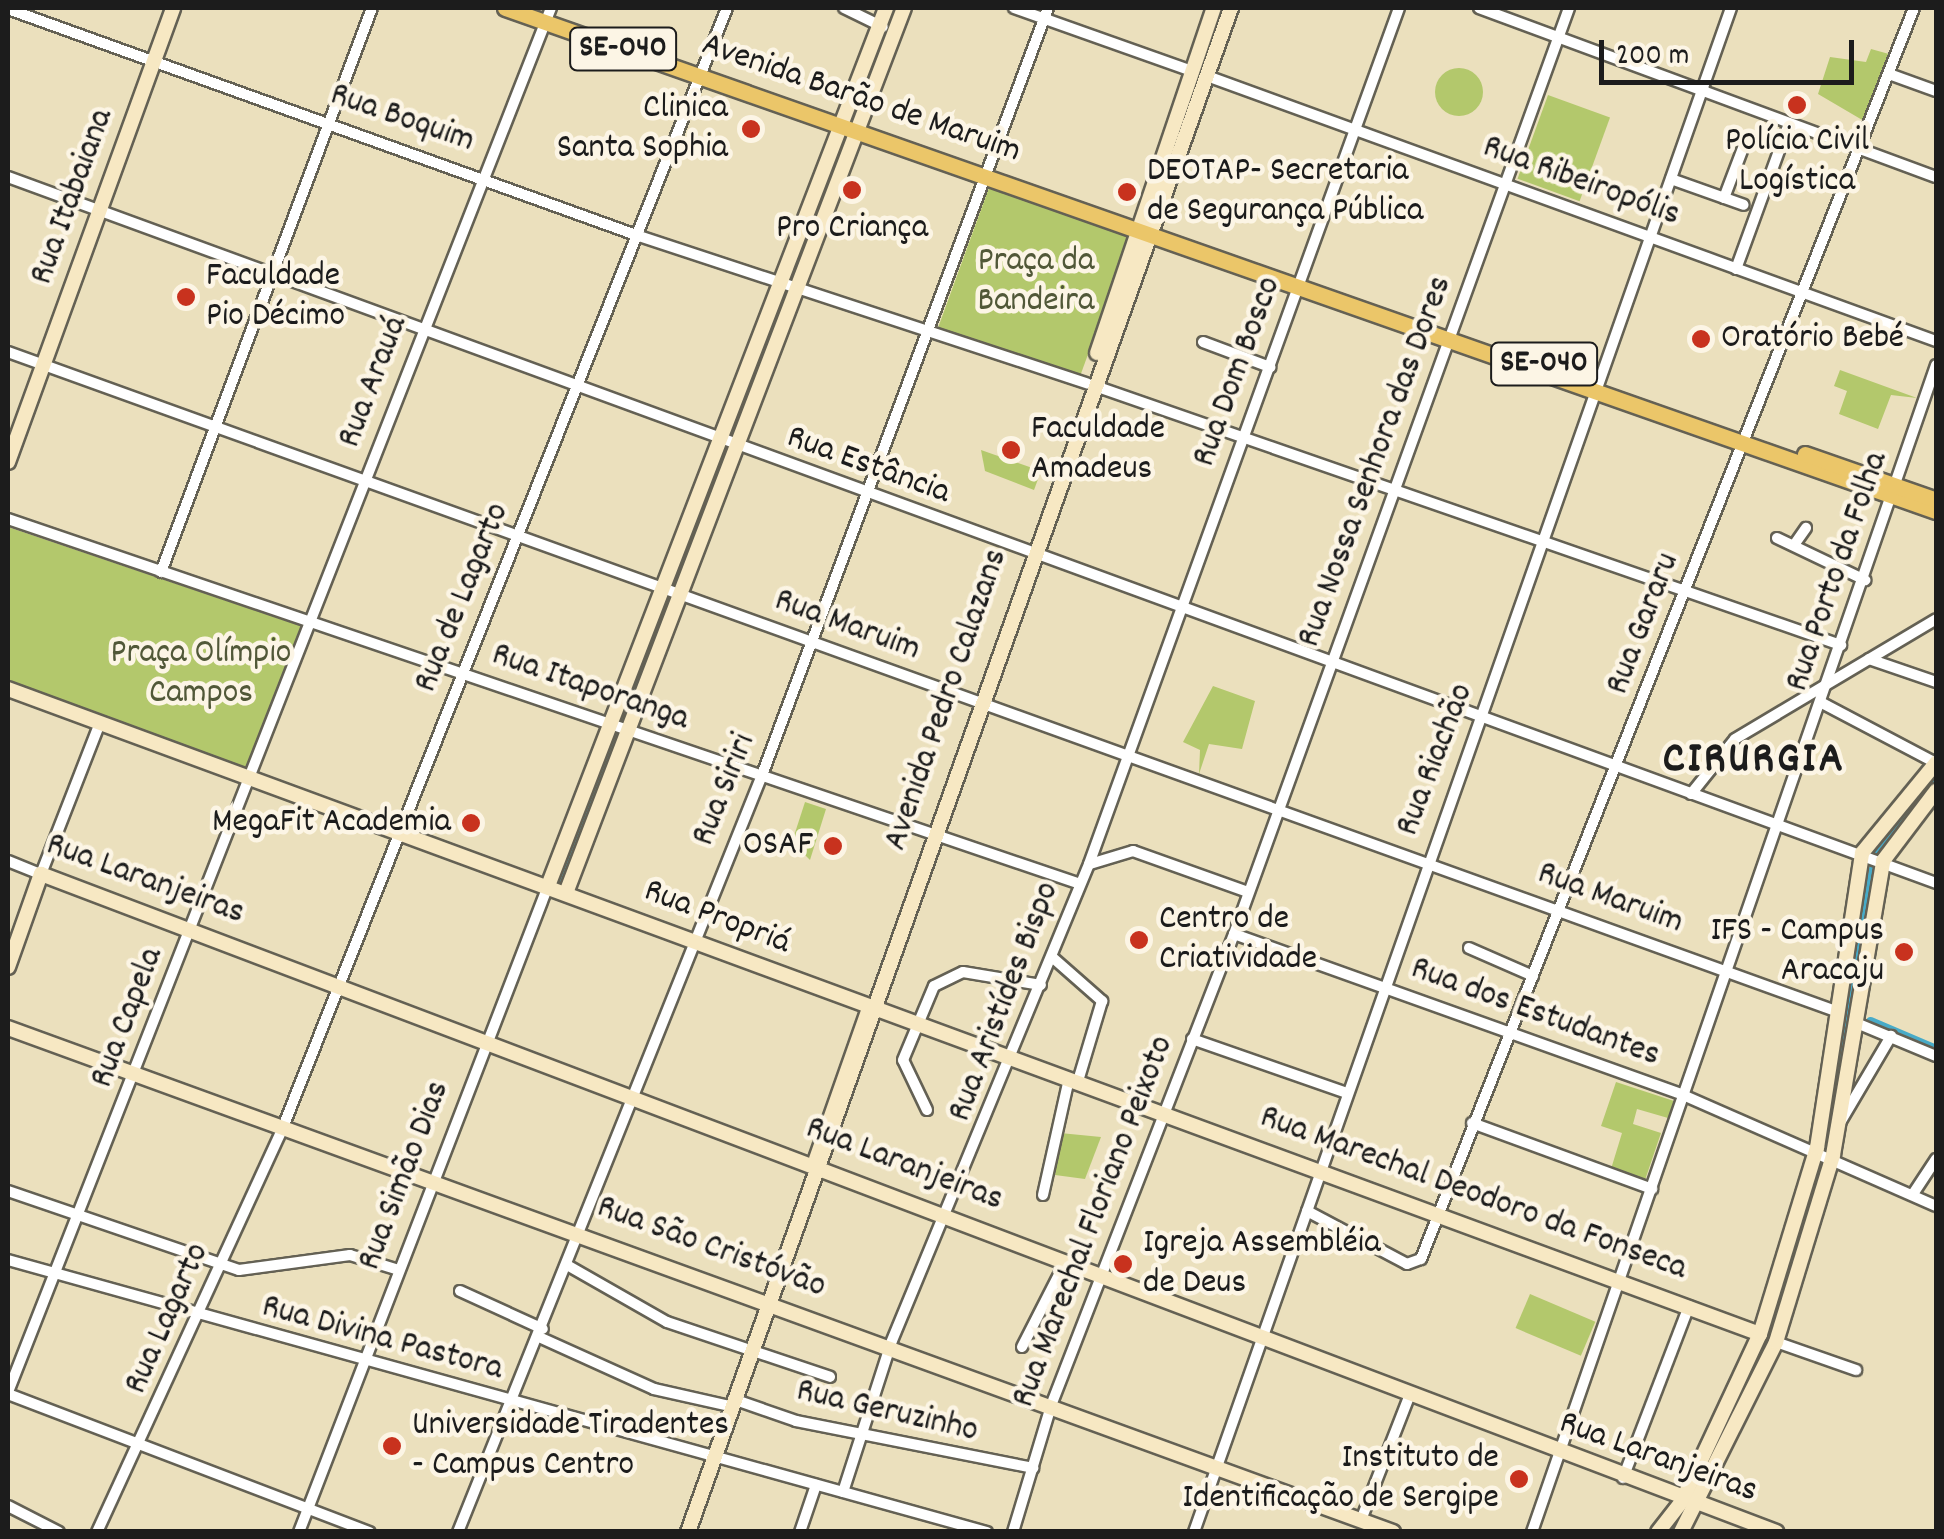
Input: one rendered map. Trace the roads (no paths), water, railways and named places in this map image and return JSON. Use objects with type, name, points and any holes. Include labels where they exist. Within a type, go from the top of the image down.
[{"type":"main road","name":"Rua Itabaiana","points":[[8,462],[173,8]]},
{"type":"main road","name":"Avenida Barão de Maruim","points":[[505,8],[549,14],[697,83],[1147,230]]},
{"type":"main road","points":[[785,285],[856,132],[886,28],[886,8]]},
{"type":"main road","points":[[557,891],[673,592],[840,127],[886,28],[904,8]]},
{"type":"main road","points":[[1199,74],[1214,8]]},
{"type":"main road","points":[[1199,74],[1231,8]]},
{"type":"main road","name":"Avenida Pedro Calazans","points":[[693,1530],[712,1458],[816,1163],[860,1013],[870,1006],[933,832],[1199,74]]},
{"type":"main road","name":"SE-040","points":[[1147,230],[1895,491],[1936,511]]},
{"type":"main road","name":"SE-040","points":[[1895,491],[1936,500]]},
{"type":"main road","points":[[8,689],[250,778]]},
{"type":"main road","points":[[1658,1532],[1691,1504],[1776,1342],[1825,1151],[1838,1012],[1863,853],[1936,763]]},
{"type":"main road","name":"Rua Propriá","points":[[250,778],[1165,1112]]},
{"type":"main road","points":[[1682,1532],[1760,1334],[1825,1151],[1839,1124],[1881,860],[1936,792]]},
{"type":"main road","points":[[8,967],[41,874]]},
{"type":"main road","name":"Rua Laranjeiras","points":[[41,874],[816,1163],[1409,1398],[1776,1532]]},
{"type":"main road","name":"Rua São Cristóvão","points":[[8,1028],[891,1343],[1393,1532]]},
{"type":"main road","name":"Rua Marechal Deodoro da Fonseca","points":[[1165,1112],[1760,1334]]},
{"type":"street","points":[[161,572],[372,8]]},
{"type":"street","points":[[697,83],[727,8]]},
{"type":"street","points":[[844,8],[886,28]]},
{"type":"street","name":"Rua Ribeiropólis","points":[[1014,8],[1046,13],[1352,131],[1936,341]]},
{"type":"street","name":"Rua Dom Bosco","points":[[1126,754],[1245,439],[1399,8]]},
{"type":"street","points":[[1479,8],[1936,177]]},
{"type":"street","name":"Rua Nossa Senhora das Dores","points":[[1234,934],[1570,8]]},
{"type":"street","name":"Rua Riachão","points":[[1194,1532],[1732,8]]},
{"type":"street","name":"Rua Gararu","points":[[1307,1211],[1407,1264],[1421,1259],[1472,1123],[1807,295],[1914,8]]},
{"type":"street","name":"Rua Boquim","points":[[8,9],[485,177],[639,236],[931,335],[1091,384],[1841,645]]},
{"type":"street","name":"Rua Siriri","points":[[458,1532],[762,776],[931,335],[1046,13]]},
{"type":"street","name":"Rua Arauá","points":[[250,778],[549,14]]},
{"type":"street","points":[[1889,74],[1936,91]]},
{"type":"street","name":"Rua de Lagarto","points":[[283,1126],[697,83]]},
{"type":"street","points":[[1736,269],[1789,123]]},
{"type":"street","points":[[1724,198],[1743,148]]},
{"type":"street","name":"Rua Estância","points":[[8,177],[870,496],[1484,715],[1691,794],[1780,822],[1936,883]]},
{"type":"street","points":[[1671,179],[1744,205]]},
{"type":"street","points":[[1203,342],[1270,368]]},
{"type":"street","name":"Rua Maruim","points":[[8,352],[1838,1012]]},
{"type":"street","name":"Rua Porto da Folha","points":[[1532,1532],[1865,580],[1936,365]]},
{"type":"street","points":[[8,519],[310,620]]},
{"type":"street","points":[[1794,545],[1806,528]]},
{"type":"street","points":[[1776,538],[1865,580]]},
{"type":"street","points":[[1691,794],[1734,739],[1830,678],[1936,619]]},
{"type":"street","name":"Rua Itaporanga","points":[[310,620],[1080,884]]},
{"type":"street","points":[[1869,659],[1936,682]]},
{"type":"street","points":[[1822,703],[1936,763]]},
{"type":"street","points":[[41,874],[100,723]]},
{"type":"street","name":"Rua Aristídes Bispo","points":[[843,1492],[859,1432],[891,1343],[950,1216],[1014,1058],[1089,864],[1126,754]]},
{"type":"street","name":"Rua Capela","points":[[8,1393],[250,778]]},
{"type":"street","points":[[1089,864],[1133,851],[1248,892]]},
{"type":"street","name":"Rua Laranjeiras","points":[[8,861],[41,874]]},
{"type":"street","name":"Rua Simão Dias","points":[[299,1532],[487,1038],[557,891]]},
{"type":"street","name":"Rua dos Estudantes","points":[[1234,934],[1683,1095],[1825,1151],[1936,1206]]},
{"type":"street","name":"Rua Marechal Floriano Peixoto","points":[[1013,1532],[1052,1403],[1234,934]]},
{"type":"street","points":[[1469,948],[1533,976]]},
{"type":"street","points":[[1043,1194],[1074,1080],[1102,1001],[1052,957]]},
{"type":"street","points":[[927,1110],[902,1060],[915,1022],[934,986],[963,972],[1041,984]]},
{"type":"street","points":[[1854,1022],[1936,1056]]},
{"type":"street","points":[[1839,1124],[1891,1036]]},
{"type":"street","points":[[1192,1039],[1347,1093]]},
{"type":"street","points":[[1472,1123],[1652,1189]]},
{"type":"street","name":"Rua Lagarto","points":[[98,1532],[200,1317],[283,1126]]},
{"type":"street","points":[[1913,1194],[1936,1159]]},
{"type":"street","points":[[8,1191],[249,1272],[350,1255],[399,1270]]},
{"type":"street","name":"Rua Divina Pastora","points":[[8,1260],[52,1277],[987,1532]]},
{"type":"street","points":[[1022,1347],[1066,1261]]},
{"type":"street","points":[[566,1265],[667,1322],[830,1377]]},
{"type":"street","name":"Rua Geruzinho","points":[[460,1291],[654,1389],[1033,1468]]},
{"type":"street","points":[[1623,1478],[1689,1306]]},
{"type":"street","points":[[1776,1342],[1856,1370]]},
{"type":"street","points":[[8,1393],[370,1532]]},
{"type":"street","points":[[1361,1520],[1409,1398]]},
{"type":"street","points":[[800,1532],[816,1486]]},
{"type":"street","points":[[8,1506],[59,1532]]},
{"type":"waterway","points":[[561,883],[784,292]]},
{"type":"waterway","points":[[1743,1394],[1823,1161],[1877,845],[1936,778]]},
{"type":"waterway","points":[[1870,1021],[1936,1049]]},
{"type":"waterway","points":[[1669,1532],[1689,1507]]},
{"type":"place","name":"Polícia Civil Logística","points":[[1797,105]]},
{"type":"place","name":"Clinica Santa Sophia","points":[[751,129]]},
{"type":"place","name":"Pro Criança","points":[[852,190]]},
{"type":"place","name":"DEOTAP- Secretaria de Segurança Pública","points":[[1127,192]]},
{"type":"place","name":"Faculdade Pio Décimo","points":[[186,297]]},
{"type":"place","name":"Oratório Bebé","points":[[1701,339]]},
{"type":"place","name":"Faculdade Amadeus","points":[[1011,450]]},
{"type":"place","name":"MegaFit Academia","points":[[471,823]]},
{"type":"place","name":"OSAF","points":[[833,846]]},
{"type":"place","name":"Centro de Criatividade","points":[[1139,940]]},
{"type":"place","name":"IFS - Campus Aracaju","points":[[1904,952]]},
{"type":"place","name":"Igreja Assembléia de Deus","points":[[1123,1264]]},
{"type":"place","name":"Universidade Tiradentes - Campus Centro","points":[[392,1446]]},
{"type":"place","name":"Instituto de Identificação de Sergipe","points":[[1519,1479]]},
{"type":"district","name":"CIRURGIA","points":[[1754,762]]},
{"type":"park label","name":"Praça da Bandeira","points":[[1036,282]]},
{"type":"park label","name":"Praça Olímpio Campos","points":[[201,674]]}]
